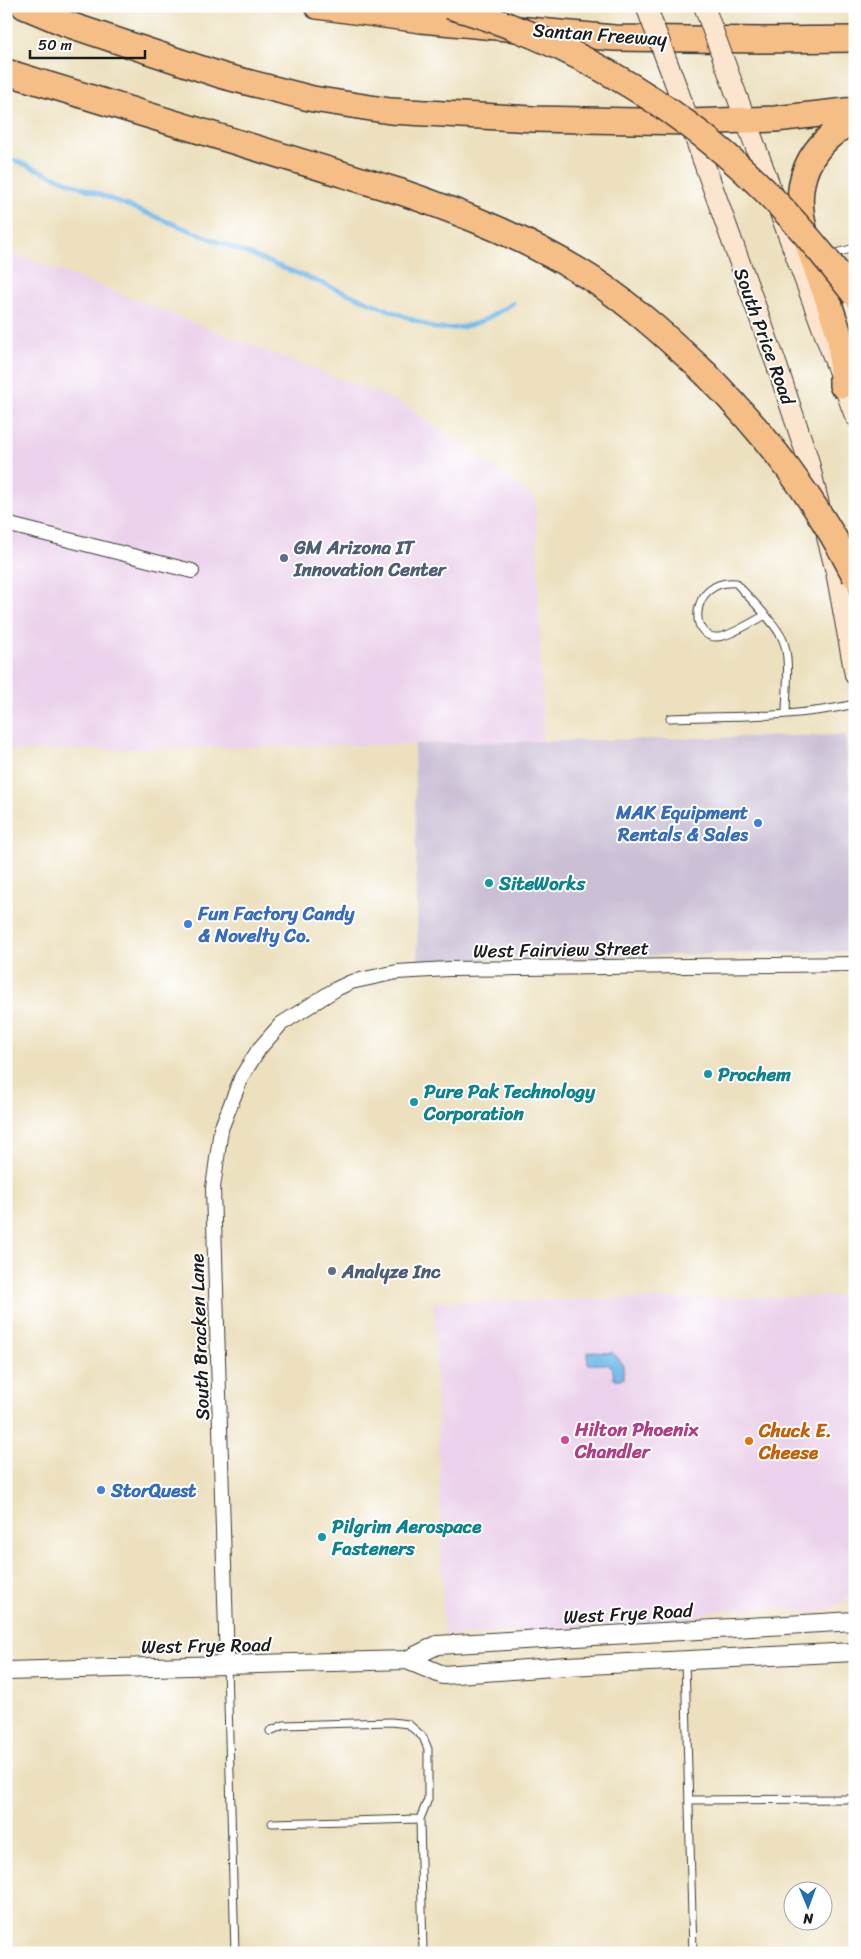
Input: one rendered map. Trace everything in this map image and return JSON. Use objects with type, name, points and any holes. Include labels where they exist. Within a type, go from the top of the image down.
[{"type":"highway","points":[[24,6],[67,24],[223,76],[313,98],[390,112],[533,119],[689,122],[775,120],[855,110]]},
{"type":"highway","name":"Santan Freeway","points":[[317,6],[421,20],[614,38],[762,40],[855,38]]},
{"type":"highway","points":[[449,6],[523,32],[564,50],[678,116],[755,181],[827,259],[855,295]]},
{"type":"highway","points":[[499,6],[562,32],[644,78],[692,110],[739,146],[784,188],[855,270]]},
{"type":"highway","points":[[6,72],[401,192],[453,210],[505,232],[593,279],[654,326],[706,374],[776,452],[830,528],[855,576]]},
{"type":"highway","points":[[842,385],[840,338],[803,232],[800,209],[805,170],[814,152],[828,138],[855,118]]},
{"type":"main road","name":"South Price Road","points":[[646,6],[777,366],[808,459],[836,572],[855,675]]},
{"type":"main road","points":[[704,6],[855,416]]},
{"type":"street","points":[[6,524],[192,571]]},
{"type":"street","name":"West Fairview Street","points":[[281,1024],[336,989],[351,982],[396,972],[448,969],[855,964]]},
{"type":"street","name":"South Bracken Lane","points":[[227,1666],[213,1188],[221,1130],[242,1076],[259,1048],[281,1024]]},
{"type":"street","name":"West Frye Road","points":[[6,1671],[407,1660],[437,1646],[855,1621]]},
{"type":"street","points":[[683,1632],[685,1660]]},
{"type":"street","name":"West Frye Road","points":[[407,1660],[443,1675],[567,1666],[855,1652]]},
{"type":"lane","points":[[813,258],[855,248]]},
{"type":"lane","points":[[764,616],[723,636],[711,637],[702,631],[698,622],[698,608],[705,594],[712,586],[725,582],[736,583],[764,616],[783,641],[787,663],[786,714]]},
{"type":"lane","points":[[670,718],[786,714],[829,710],[855,704]]},
{"type":"lane","points":[[685,1660],[693,1953]]},
{"type":"lane","points":[[227,1666],[235,1953]]},
{"type":"lane","points":[[270,1732],[284,1725],[391,1722],[408,1724],[424,1737],[428,1749],[428,1799],[420,1819],[423,1953]]},
{"type":"lane","points":[[689,1800],[855,1799]]},
{"type":"lane","points":[[272,1823],[420,1819]]},
{"type":"shaded area","points":[[6,250],[404,404],[536,499],[543,742],[6,751]]},
{"type":"shaded area","points":[[845,735],[855,847],[855,942],[845,951],[418,961],[414,744]]},
{"type":"shaded area","points":[[855,1296],[855,1592],[828,1611],[813,1612],[774,1607],[712,1611],[682,1621],[444,1636],[434,1302]]},
{"type":"water","points":[[588,1352],[613,1353],[623,1364],[623,1379],[614,1379],[613,1370],[608,1364],[588,1364]]},
{"type":"waterway","points":[[6,157],[434,328],[446,329],[467,326],[485,320],[513,303]]},
{"type":"place","name":"GM Arizona IT Innovation Center","points":[[284,558]]},
{"type":"place","name":"MAK Equipment Rentals & Sales","points":[[758,823]]},
{"type":"place","name":"SiteWorks","points":[[489,883]]},
{"type":"place","name":"Fun Factory Candy & Novelty Co.","points":[[188,924]]},
{"type":"place","name":"Prochem","points":[[708,1074]]},
{"type":"place","name":"Pure Pak Technology Corporation","points":[[414,1102]]},
{"type":"place","name":"Analyze Inc","points":[[332,1271]]},
{"type":"place","name":"Hilton Phoenix Chandler","points":[[565,1440]]},
{"type":"place","name":"Chuck E. Cheese","points":[[749,1441]]},
{"type":"place","name":"StorQuest","points":[[101,1490]]},
{"type":"place","name":"Pilgrim Aerospace Fasteners","points":[[322,1537]]}]
